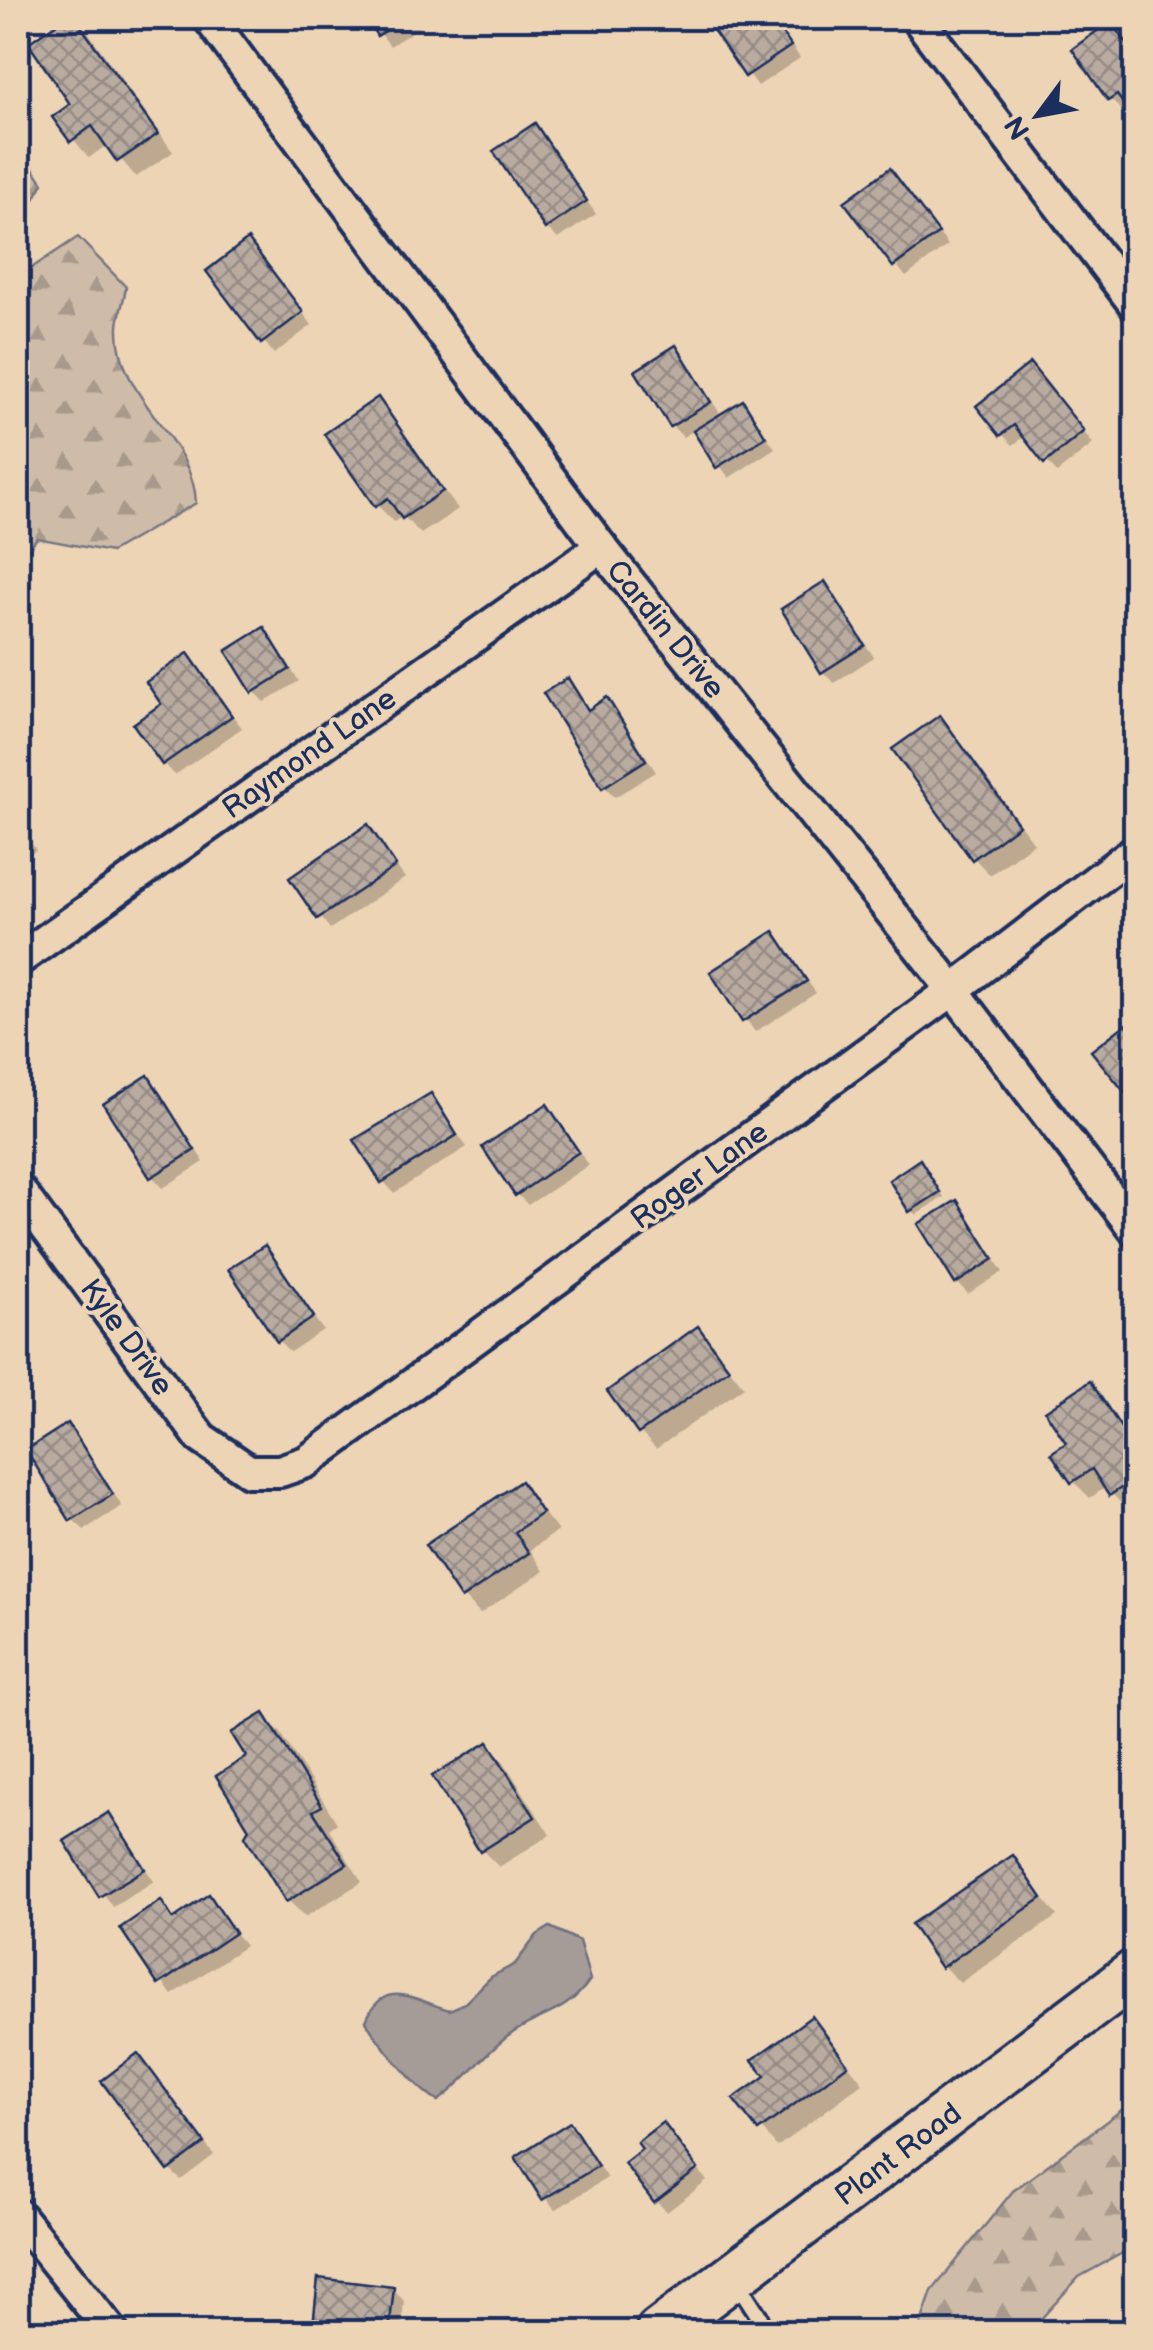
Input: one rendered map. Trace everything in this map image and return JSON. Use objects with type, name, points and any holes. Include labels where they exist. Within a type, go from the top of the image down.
[{"type":"street","name":"Cardin Drive","points":[[208,18],[601,548],[953,990],[1136,1231]]},
{"type":"street","points":[[918,18],[1136,306]]},
{"type":"street","name":"Raymond Lane","points":[[18,960],[601,548]]},
{"type":"street","name":"Roger Lane","points":[[250,1471],[280,1471],[306,1462],[953,990],[1136,850]]},
{"type":"street","name":"Kyle Drive","points":[[18,1188],[201,1438],[250,1471]]},
{"type":"street","name":"Plant Road","points":[[659,2332],[1136,1972]]},
{"type":"street","points":[[18,2215],[112,2332]]},
{"type":"lane","points":[[734,2277],[759,2316],[764,2332]]},
{"type":"green space","points":[[18,146],[43,183],[18,228]]},
{"type":"green space","points":[[78,237],[126,287],[118,326],[120,352],[141,397],[183,458],[196,503],[111,552],[37,538],[18,563],[18,277]]},
{"type":"green space","points":[[1135,2100],[1135,2246],[1079,2277],[1029,2332],[918,2332],[932,2291],[1013,2191]]},
{"type":"shaded area","points":[[550,1927],[579,1941],[590,1980],[561,2008],[507,2037],[438,2101],[431,2097],[371,2029],[366,2021],[373,2007],[382,1999],[402,1995],[450,2010],[465,2003],[491,1977],[515,1964],[537,1935]]},
{"type":"building","points":[[64,18],[75,18],[158,134],[117,162],[92,126],[70,142],[52,117],[70,104],[28,43]]},
{"type":"building","points":[[366,18],[407,18],[377,36]]},
{"type":"building","points":[[705,18],[772,18],[791,46],[745,77]]},
{"type":"building","points":[[1111,21],[1136,56],[1136,121],[1117,95],[1108,101],[1072,49]]},
{"type":"building","points":[[535,123],[587,201],[545,229],[493,151]]},
{"type":"building","points":[[890,168],[939,233],[893,267],[844,202]]},
{"type":"building","points":[[248,239],[303,312],[261,344],[206,271]]},
{"type":"building","points":[[676,345],[711,402],[670,427],[635,371]]},
{"type":"building","points":[[1030,363],[1084,431],[1044,464],[1014,425],[1000,436],[976,406]]},
{"type":"building","points":[[378,397],[443,491],[402,519],[388,498],[375,507],[324,434]]},
{"type":"building","points":[[743,400],[766,437],[716,468],[693,431]]},
{"type":"building","points":[[825,581],[865,645],[821,673],[781,609]]},
{"type":"building","points":[[264,627],[290,669],[252,693],[226,651]]},
{"type":"building","points":[[188,653],[232,716],[162,765],[133,724],[161,704],[146,682]]},
{"type":"building","points":[[568,678],[588,710],[607,697],[646,760],[602,788],[543,693]]},
{"type":"building","points":[[940,715],[1019,825],[972,860],[892,749]]},
{"type":"building","points":[[368,824],[396,866],[317,919],[289,878]]},
{"type":"building","points":[[774,931],[807,981],[742,1022],[710,972]]},
{"type":"building","points":[[1126,1024],[1136,1036],[1136,1106],[1091,1051]]},
{"type":"building","points":[[148,1075],[195,1150],[150,1178],[103,1104]]},
{"type":"building","points":[[431,1093],[457,1135],[381,1183],[354,1140]]},
{"type":"building","points":[[547,1104],[579,1152],[515,1196],[482,1147]]},
{"type":"building","points":[[920,1159],[940,1192],[909,1212],[889,1180]]},
{"type":"building","points":[[957,1200],[994,1259],[955,1284],[918,1224]]},
{"type":"building","points":[[265,1245],[314,1317],[277,1342],[228,1269]]},
{"type":"building","points":[[698,1326],[729,1369],[638,1434],[607,1391]]},
{"type":"building","points":[[1090,1381],[1136,1450],[1136,1478],[1109,1496],[1092,1469],[1071,1483],[1051,1453],[1066,1443],[1045,1411]]},
{"type":"building","points":[[68,1423],[113,1494],[70,1521],[26,1450]]},
{"type":"building","points":[[521,1481],[542,1513],[515,1532],[529,1553],[461,1599],[425,1545]]},
{"type":"building","points":[[264,1713],[322,1806],[313,1811],[347,1864],[286,1902],[245,1836],[249,1829],[216,1776],[246,1757],[231,1733]]},
{"type":"building","points":[[488,1742],[535,1817],[480,1852],[432,1776]]},
{"type":"building","points":[[109,1812],[145,1869],[99,1897],[64,1841]]},
{"type":"building","points":[[1013,1855],[1042,1898],[941,1968],[911,1924]]},
{"type":"building","points":[[209,1894],[235,1933],[158,1985],[120,1928],[161,1900],[173,1919]]},
{"type":"building","points":[[812,2016],[848,2065],[758,2131],[733,2099],[765,2076],[752,2060]]},
{"type":"building","points":[[138,2053],[205,2143],[168,2171],[101,2081]]},
{"type":"building","points":[[570,2122],[598,2166],[542,2200],[515,2157]]},
{"type":"building","points":[[663,2122],[698,2169],[654,2203],[624,2163],[642,2149],[637,2142]]},
{"type":"building","points":[[318,2278],[394,2287],[389,2332],[313,2326]]}]
